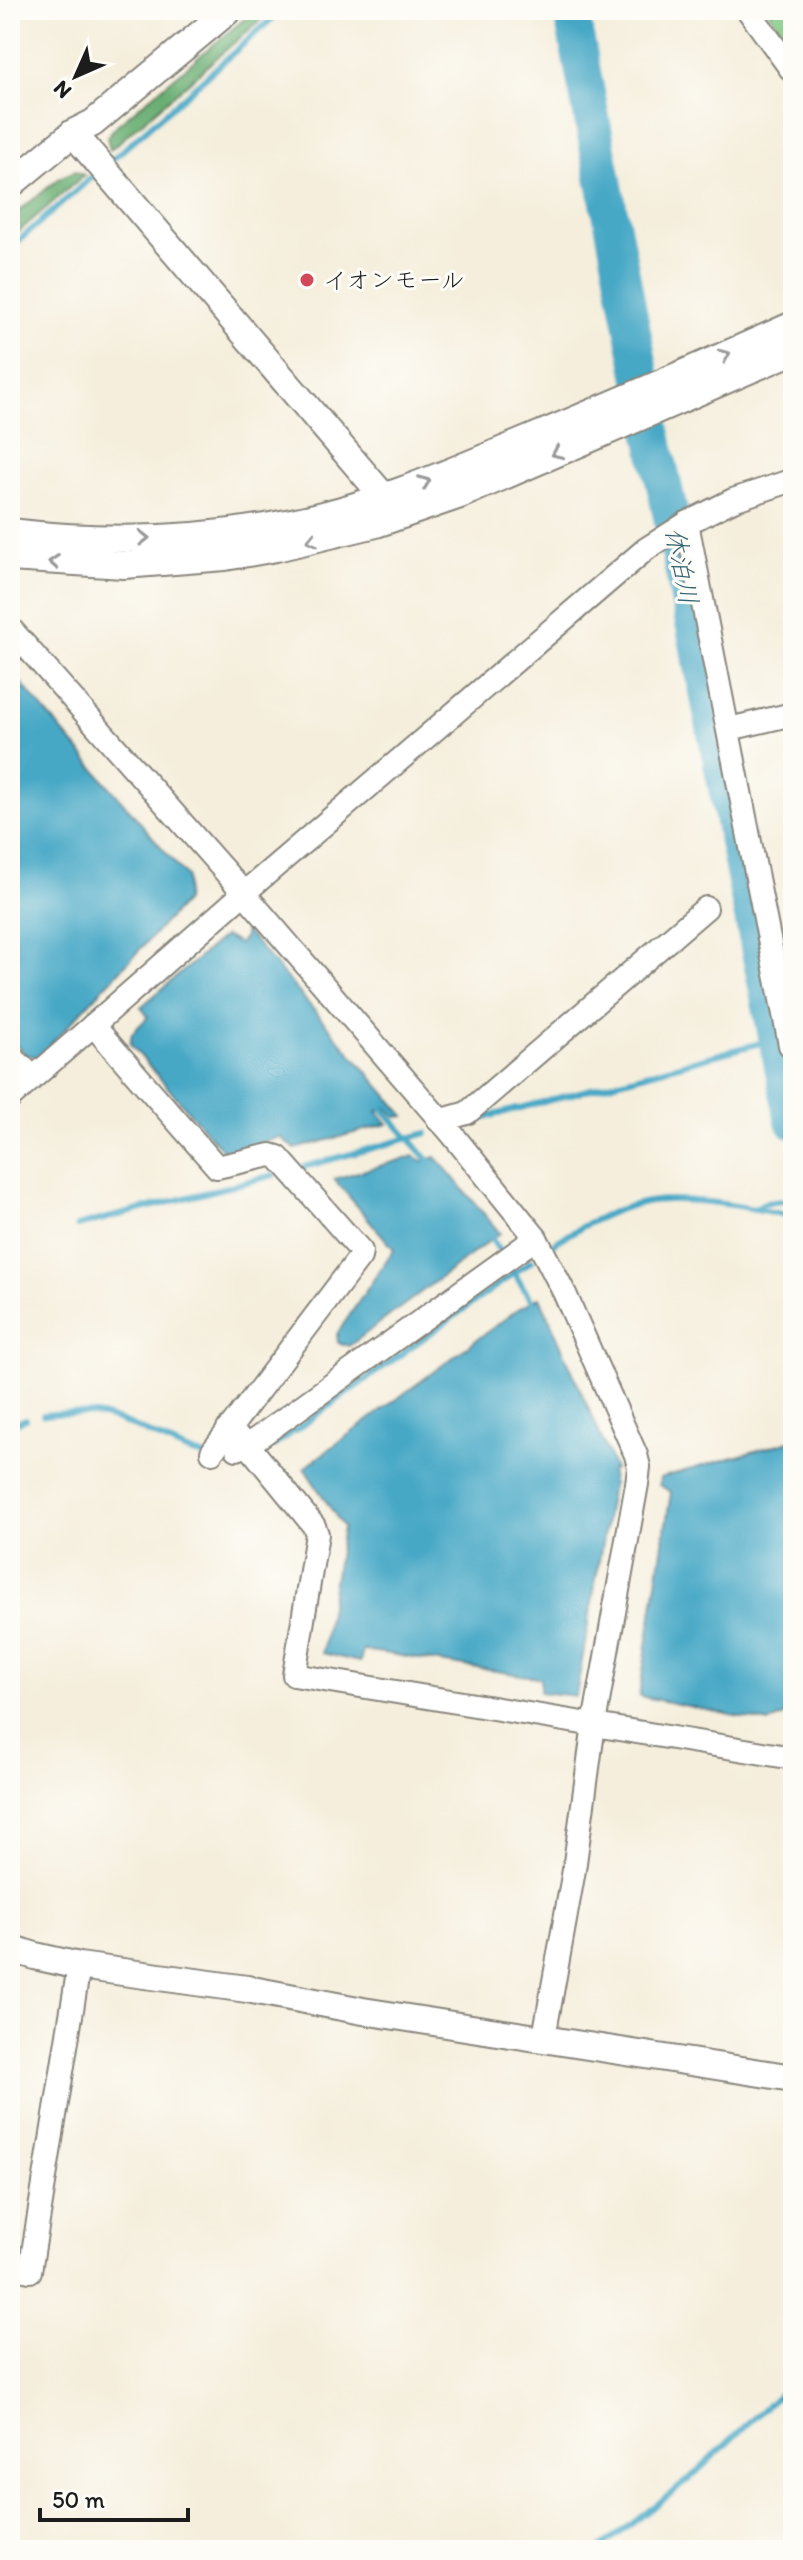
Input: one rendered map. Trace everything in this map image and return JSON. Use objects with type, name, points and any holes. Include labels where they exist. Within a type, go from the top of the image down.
[{"type":"street","points":[[73,133],[91,108],[212,10]]},
{"type":"street","points":[[10,185],[73,133],[93,123],[229,10]]},
{"type":"street","points":[[748,10],[793,72]]},
{"type":"street","points":[[73,133],[384,497]]},
{"type":"street","points":[[659,397],[793,325]]},
{"type":"street","points":[[10,532],[66,538],[196,537],[288,523],[384,497],[793,351]]},
{"type":"street","points":[[10,558],[124,565],[225,557],[319,539],[376,524],[460,495],[626,411]]},
{"type":"street","points":[[10,1098],[646,549],[733,500],[793,480]]},
{"type":"street","points":[[684,525],[729,729],[790,1045],[793,1044]]},
{"type":"street","points":[[10,628],[244,893],[536,1238],[565,1294],[636,1455],[639,1467],[544,2037]]},
{"type":"street","points":[[729,729],[793,714]]},
{"type":"street","points":[[439,1121],[467,1113],[706,908]]},
{"type":"street","points":[[93,1025],[217,1167],[271,1155],[278,1157],[361,1251],[360,1257],[212,1452],[248,1445],[536,1238]]},
{"type":"street","points":[[10,1055],[33,1077]]},
{"type":"street","points":[[248,1445],[314,1526],[317,1534],[294,1675],[793,1758]]},
{"type":"street","points":[[10,1948],[79,1966],[247,1989],[363,2011],[793,2078]]},
{"type":"street","points":[[10,2267],[30,2271],[79,1966]]},
{"type":"green space","points":[[255,10],[272,10],[110,150],[107,137],[117,125]]},
{"type":"green space","points":[[773,10],[793,10],[793,46],[769,13]]},
{"type":"green space","points":[[75,171],[84,175],[10,239],[10,218],[61,177]]},
{"type":"water","points":[[10,670],[187,877],[185,901],[39,1057],[25,1055],[10,1037]]},
{"type":"water","points":[[245,930],[405,1116],[396,1117],[386,1107],[377,1111],[388,1124],[295,1149],[280,1137],[225,1153],[130,1044],[132,1033],[148,1017],[141,1007],[224,936],[239,944],[245,937]]},
{"type":"water","points":[[414,1156],[423,1161],[436,1157],[500,1233],[349,1346],[338,1343],[337,1334],[394,1249],[334,1179]]},
{"type":"water","points":[[540,1297],[615,1469],[611,1470],[612,1485],[576,1696],[540,1692],[540,1678],[363,1650],[360,1662],[322,1653],[343,1527],[304,1468],[518,1309]]},
{"type":"water","points":[[793,1440],[793,1712],[769,1723],[639,1696],[671,1492],[659,1485],[660,1478]]},
{"type":"waterway","points":[[106,165],[282,10]]},
{"type":"waterway","name":"休泊川","points":[[571,10],[653,435],[793,1121]]},
{"type":"waterway","points":[[10,248],[98,172]]},
{"type":"waterway","points":[[469,1122],[775,1039]]},
{"type":"waterway","points":[[378,1104],[432,1164]]},
{"type":"waterway","points":[[304,1167],[427,1133]]},
{"type":"waterway","points":[[77,1226],[274,1175]]},
{"type":"waterway","points":[[754,1209],[764,1203],[793,1200]]},
{"type":"waterway","points":[[553,1244],[608,1214],[654,1201],[715,1203],[793,1216]]},
{"type":"waterway","points":[[489,1235],[503,1256]]},
{"type":"waterway","points":[[273,1446],[531,1261]]},
{"type":"waterway","points":[[509,1265],[535,1306]]},
{"type":"waterway","points":[[43,1415],[73,1413],[102,1416],[194,1453],[223,1459],[239,1458]]},
{"type":"waterway","points":[[10,1425],[26,1419]]},
{"type":"waterway","points":[[598,2550],[687,2481],[793,2381]]},
{"type":"place","name":"イオンモール","points":[[307,280]]}]
